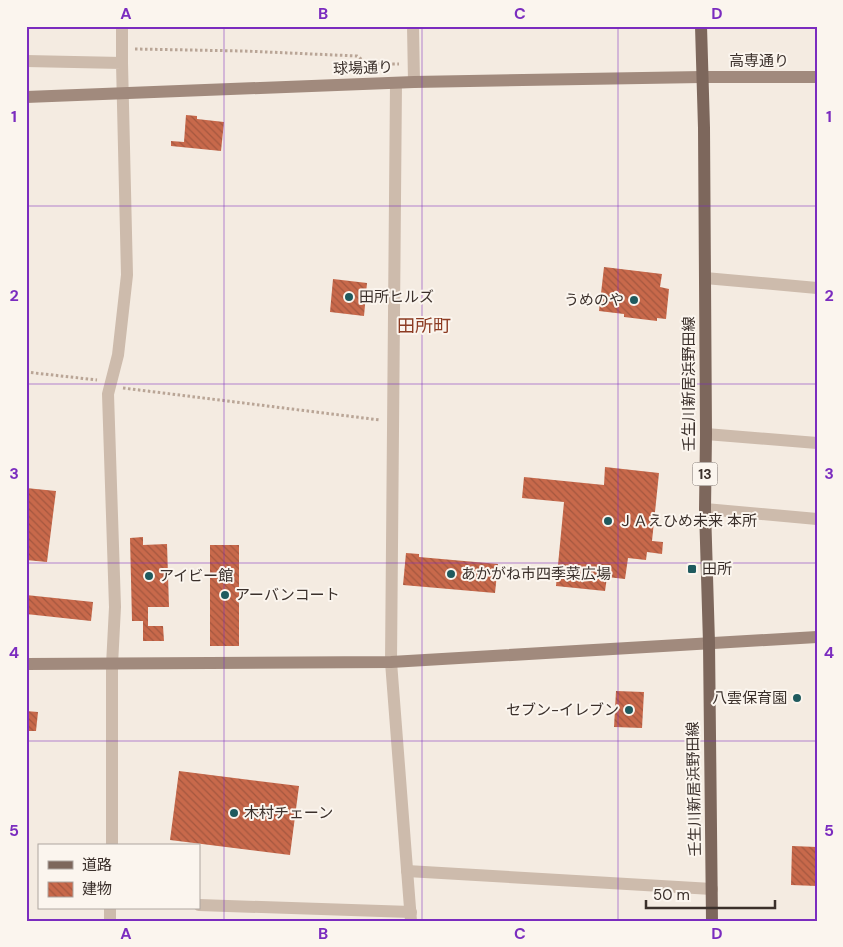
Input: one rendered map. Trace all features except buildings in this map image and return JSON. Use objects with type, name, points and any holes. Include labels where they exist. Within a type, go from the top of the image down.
[{"type":"main road","name":"壬生川新居浜野田線","points":[[701,26],[706,434],[704,509],[709,643],[712,921]]},
{"type":"street","points":[[112,844],[112,665],[115,607],[108,394],[118,355],[127,275],[122,26]]},
{"type":"street","points":[[413,26],[414,82]]},
{"type":"street","points":[[26,61],[122,63]]},
{"type":"street","name":"高専通り","points":[[702,77],[817,78]]},
{"type":"street","name":"球場通り","points":[[26,97],[414,82],[702,77]]},
{"type":"street","points":[[200,905],[411,916],[391,662],[396,83]]},
{"type":"street","points":[[705,278],[817,288]]},
{"type":"street","points":[[706,434],[817,443]]},
{"type":"street","points":[[704,509],[817,519]]},
{"type":"street","points":[[26,664],[391,662],[817,637]]},
{"type":"street","points":[[407,871],[712,889]]},
{"type":"path","points":[[122,49],[244,51],[356,56],[368,64],[414,64]]},
{"type":"path","points":[[26,372],[98,380],[110,388],[134,389],[393,421]]},
{"type":"place","name":"田所ヒルズ","points":[[349,297]]},
{"type":"place","name":"うめのや","points":[[634,300]]},
{"type":"place","name":"ＪＡえひめ未来 本所","points":[[608,521]]},
{"type":"place","name":"田所","points":[[692,569]]},
{"type":"place","name":"あかがね市四季菜広場","points":[[451,574]]},
{"type":"place","name":"アイビー館","points":[[149,576]]},
{"type":"place","name":"アーバンコート","points":[[225,595]]},
{"type":"place","name":"八雲保育園","points":[[797,698]]},
{"type":"place","name":"セブン-イレブン","points":[[629,710]]},
{"type":"place","name":"木村チェーン","points":[[234,813]]},
{"type":"district","name":"田所町","points":[[424,326]]}]
